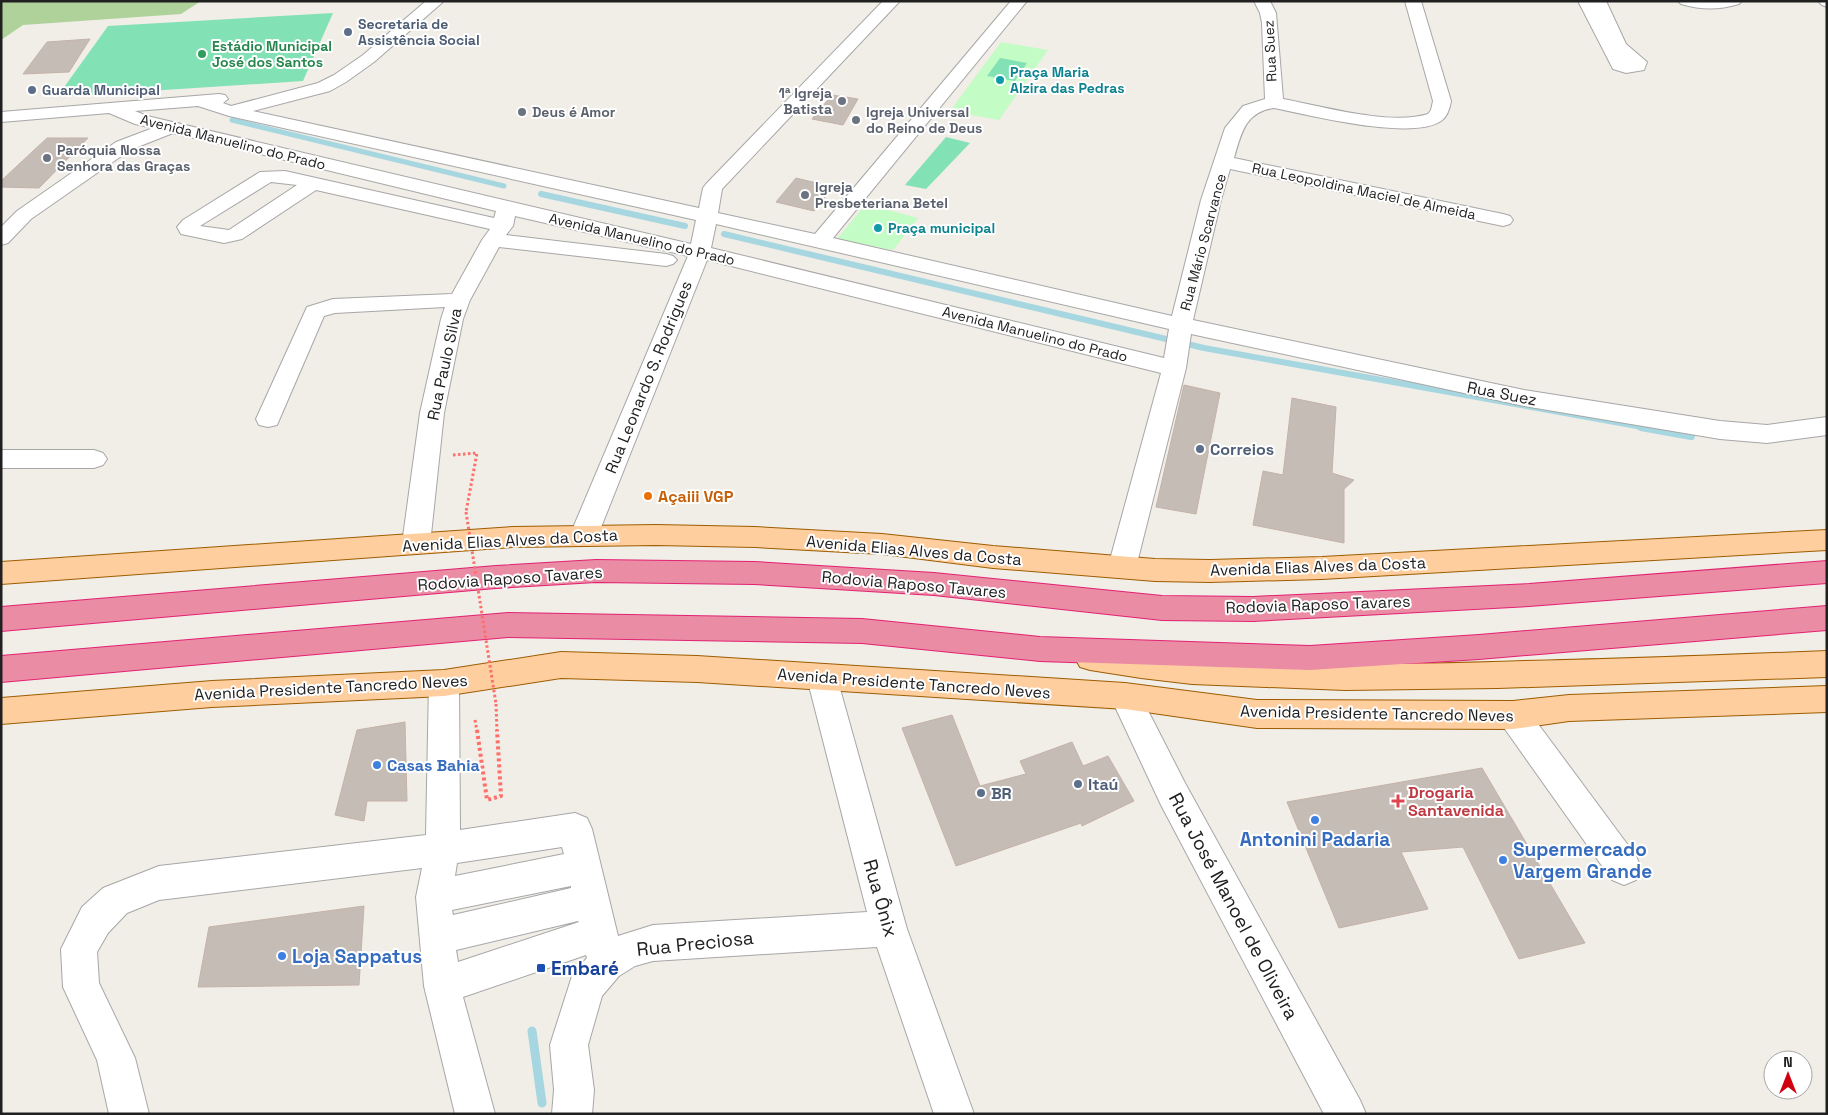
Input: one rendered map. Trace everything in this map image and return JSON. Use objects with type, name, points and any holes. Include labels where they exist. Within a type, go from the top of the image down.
[{"type":"highway","name":"Rodovia Raposo Tavares","points":[[1,619],[596,570],[754,573],[934,584],[1162,608],[1253,609],[1529,595],[1827,572]]},
{"type":"highway","points":[[1,669],[508,625],[862,631],[1040,649],[1310,658],[1479,648],[1827,618]]},
{"type":"main road","name":"Avenida Elias Alves da Costa","points":[[1,573],[513,537],[584,535],[756,537],[882,544],[993,557],[1122,567],[1192,570],[1322,568],[1827,540]]},
{"type":"main road","points":[[1040,649],[1137,666],[1262,676],[1346,679],[1827,664]]},
{"type":"main road","name":"Avenida Presidente Tancredo Neves","points":[[1,712],[212,694],[444,683],[561,665],[698,669],[1125,696],[1257,714],[1513,715],[1569,708],[1827,698]]},
{"type":"street","points":[[1,239],[24,214],[123,146],[173,127],[324,87],[358,68],[436,1]]},
{"type":"street","name":"Rua Leonardo S. Rodrigues","points":[[584,535],[697,258],[713,188],[892,1]]},
{"type":"street","points":[[820,241],[1020,1]]},
{"type":"street","name":"Rua Suez","points":[[1262,1],[1268,13],[1270,23],[1274,103]]},
{"type":"street","name":"Rua Mário Scarvance","points":[[1122,567],[1174,368],[1181,326],[1211,200],[1234,128],[1249,110],[1260,105],[1274,103],[1382,122],[1424,122],[1435,118],[1440,111],[1442,101],[1413,1]]},
{"type":"street","points":[[1586,1],[1619,65],[1626,68],[1638,66],[1639,62],[1619,47],[1598,1]]},
{"type":"street","points":[[1686,1],[1714,5],[1734,1]]},
{"type":"street","points":[[1,117],[200,100],[296,95]]},
{"type":"street","name":"Avenida Manuelino do Prado","points":[[200,100],[229,111],[820,241],[1181,326]]},
{"type":"street","name":"Avenida Manuelino do Prado","points":[[111,108],[141,120],[173,127],[500,225],[697,258],[1174,368]]},
{"type":"street","name":"Rua Leopoldina Maciel de Almeida","points":[[1224,162],[1503,220]]},
{"type":"street","points":[[312,184],[235,235],[224,237],[188,230],[187,227],[190,224],[268,176],[284,177],[654,258],[697,258]]},
{"type":"street","name":"Rua Paulo Silva","points":[[416,544],[432,413],[452,319],[459,300],[500,225],[534,177]]},
{"type":"street","points":[[268,419],[315,312],[333,306],[459,300]]},
{"type":"street","name":"Rua Suez","points":[[1181,326],[1524,398],[1677,424],[1768,434],[1827,426]]},
{"type":"street","points":[[1,459],[94,459]]},
{"type":"street","name":"Rua Ônix","points":[[822,678],[889,929],[954,1114]]},
{"type":"street","points":[[444,683],[443,848],[432,897],[442,986],[475,1114]]},
{"type":"street","name":"Rua José Manoel de Oliveira","points":[[1125,696],[1178,802],[1346,1114]]},
{"type":"street","points":[[1513,715],[1624,868]]},
{"type":"street","points":[[129,1114],[116,1058],[81,987],[79,949],[94,920],[115,900],[159,883],[443,848],[575,829],[599,932]]},
{"type":"street","points":[[432,897],[584,866]]},
{"type":"street","name":"Rua Preciosa","points":[[572,1114],[574,1090],[569,1045],[599,932],[627,950],[653,943],[889,929]]},
{"type":"street","points":[[436,937],[599,932]]},
{"type":"street","points":[[442,986],[599,932]]},
{"type":"path","points":[[451,455],[477,453],[466,512],[496,704],[501,796],[487,800],[475,720]]},
{"type":"green space","points":[[1,1],[201,1],[181,14],[23,25],[1,40]]},
{"type":"green space","name":"Estádio Municipal José dos Santos","points":[[333,13],[303,81],[57,97],[108,26]]},
{"type":"green space","name":"Praça Maria Alzira das Pedras","points":[[1001,42],[1048,50],[999,120],[950,111]]},
{"type":"green space","points":[[1000,58],[1027,63],[1015,81],[987,76]]},
{"type":"green space","points":[[946,137],[970,143],[926,189],[905,185]]},
{"type":"green space","name":"Praça municipal","points":[[866,204],[918,218],[893,250],[837,239]]},
{"type":"building","points":[[90,39],[69,72],[23,74],[47,42]]},
{"type":"building","points":[[832,95],[858,99],[843,125],[812,119]]},
{"type":"building","name":"Paróquia Nossa Senhora das Graças","points":[[47,138],[88,138],[39,188],[1,187],[1,181]]},
{"type":"building","name":"Igreja Presbeteriana Betel","points":[[796,178],[833,187],[814,211],[776,202]]},
{"type":"building","points":[[1184,385],[1220,393],[1196,514],[1156,507]]},
{"type":"building","points":[[1292,398],[1336,407],[1332,473],[1354,480],[1344,489],[1344,543],[1253,525],[1263,471],[1283,475]]},
{"type":"building","name":"BR","points":[[952,715],[980,786],[1026,774],[1020,761],[1072,742],[1083,766],[1108,756],[1134,801],[1082,826],[1081,823],[956,866],[902,728]]},
{"type":"building","name":"Casas Bahia","points":[[405,722],[407,801],[367,801],[364,821],[335,815],[357,730]]},
{"type":"building","points":[[1482,768],[1585,943],[1519,959],[1463,847],[1401,852],[1428,909],[1339,928],[1287,802]]},
{"type":"building","name":"Loja Sappatus","points":[[364,906],[359,985],[198,987],[209,927]]},
{"type":"waterway","points":[[232,120],[504,186]]},
{"type":"waterway","points":[[541,194],[685,226]]},
{"type":"waterway","points":[[724,234],[1204,348],[1648,428]]},
{"type":"waterway","points":[[1641,427],[1691,436]]},
{"type":"waterway","points":[[532,1031],[542,1103]]},
{"type":"place","name":"Secretaria de Assistência Social","points":[[348,32]]},
{"type":"place","name":"Estádio Municipal José dos Santos","points":[[202,54]]},
{"type":"place","name":"Praça Maria Alzira das Pedras","points":[[1000,80]]},
{"type":"place","name":"Guarda Municipal","points":[[32,90]]},
{"type":"place","name":"1ª Igreja Batista","points":[[842,101]]},
{"type":"place","name":"Deus é Amor","points":[[522,112]]},
{"type":"place","name":"Igreja Universal do Reino de Deus","points":[[856,120]]},
{"type":"place","name":"Paróquia Nossa Senhora das Graças","points":[[47,158]]},
{"type":"place","name":"Igreja Presbeteriana Betel","points":[[805,195]]},
{"type":"place","name":"Praça municipal","points":[[878,228]]},
{"type":"place","name":"Correios","points":[[1200,449]]},
{"type":"place","name":"Açaiii VGP","points":[[648,496]]},
{"type":"place","name":"Casas Bahia","points":[[377,765]]},
{"type":"place","name":"Itaú","points":[[1078,784]]},
{"type":"place","name":"BR","points":[[981,793]]},
{"type":"place","name":"Drogaria Santavenida","points":[[1398,801]]},
{"type":"place","name":"Antonini Padaria","points":[[1315,820]]},
{"type":"place","name":"Supermercado Vargem Grande","points":[[1503,860]]},
{"type":"place","name":"Loja Sappatus","points":[[282,956]]},
{"type":"place","name":"Embaré","points":[[541,968]]}]
